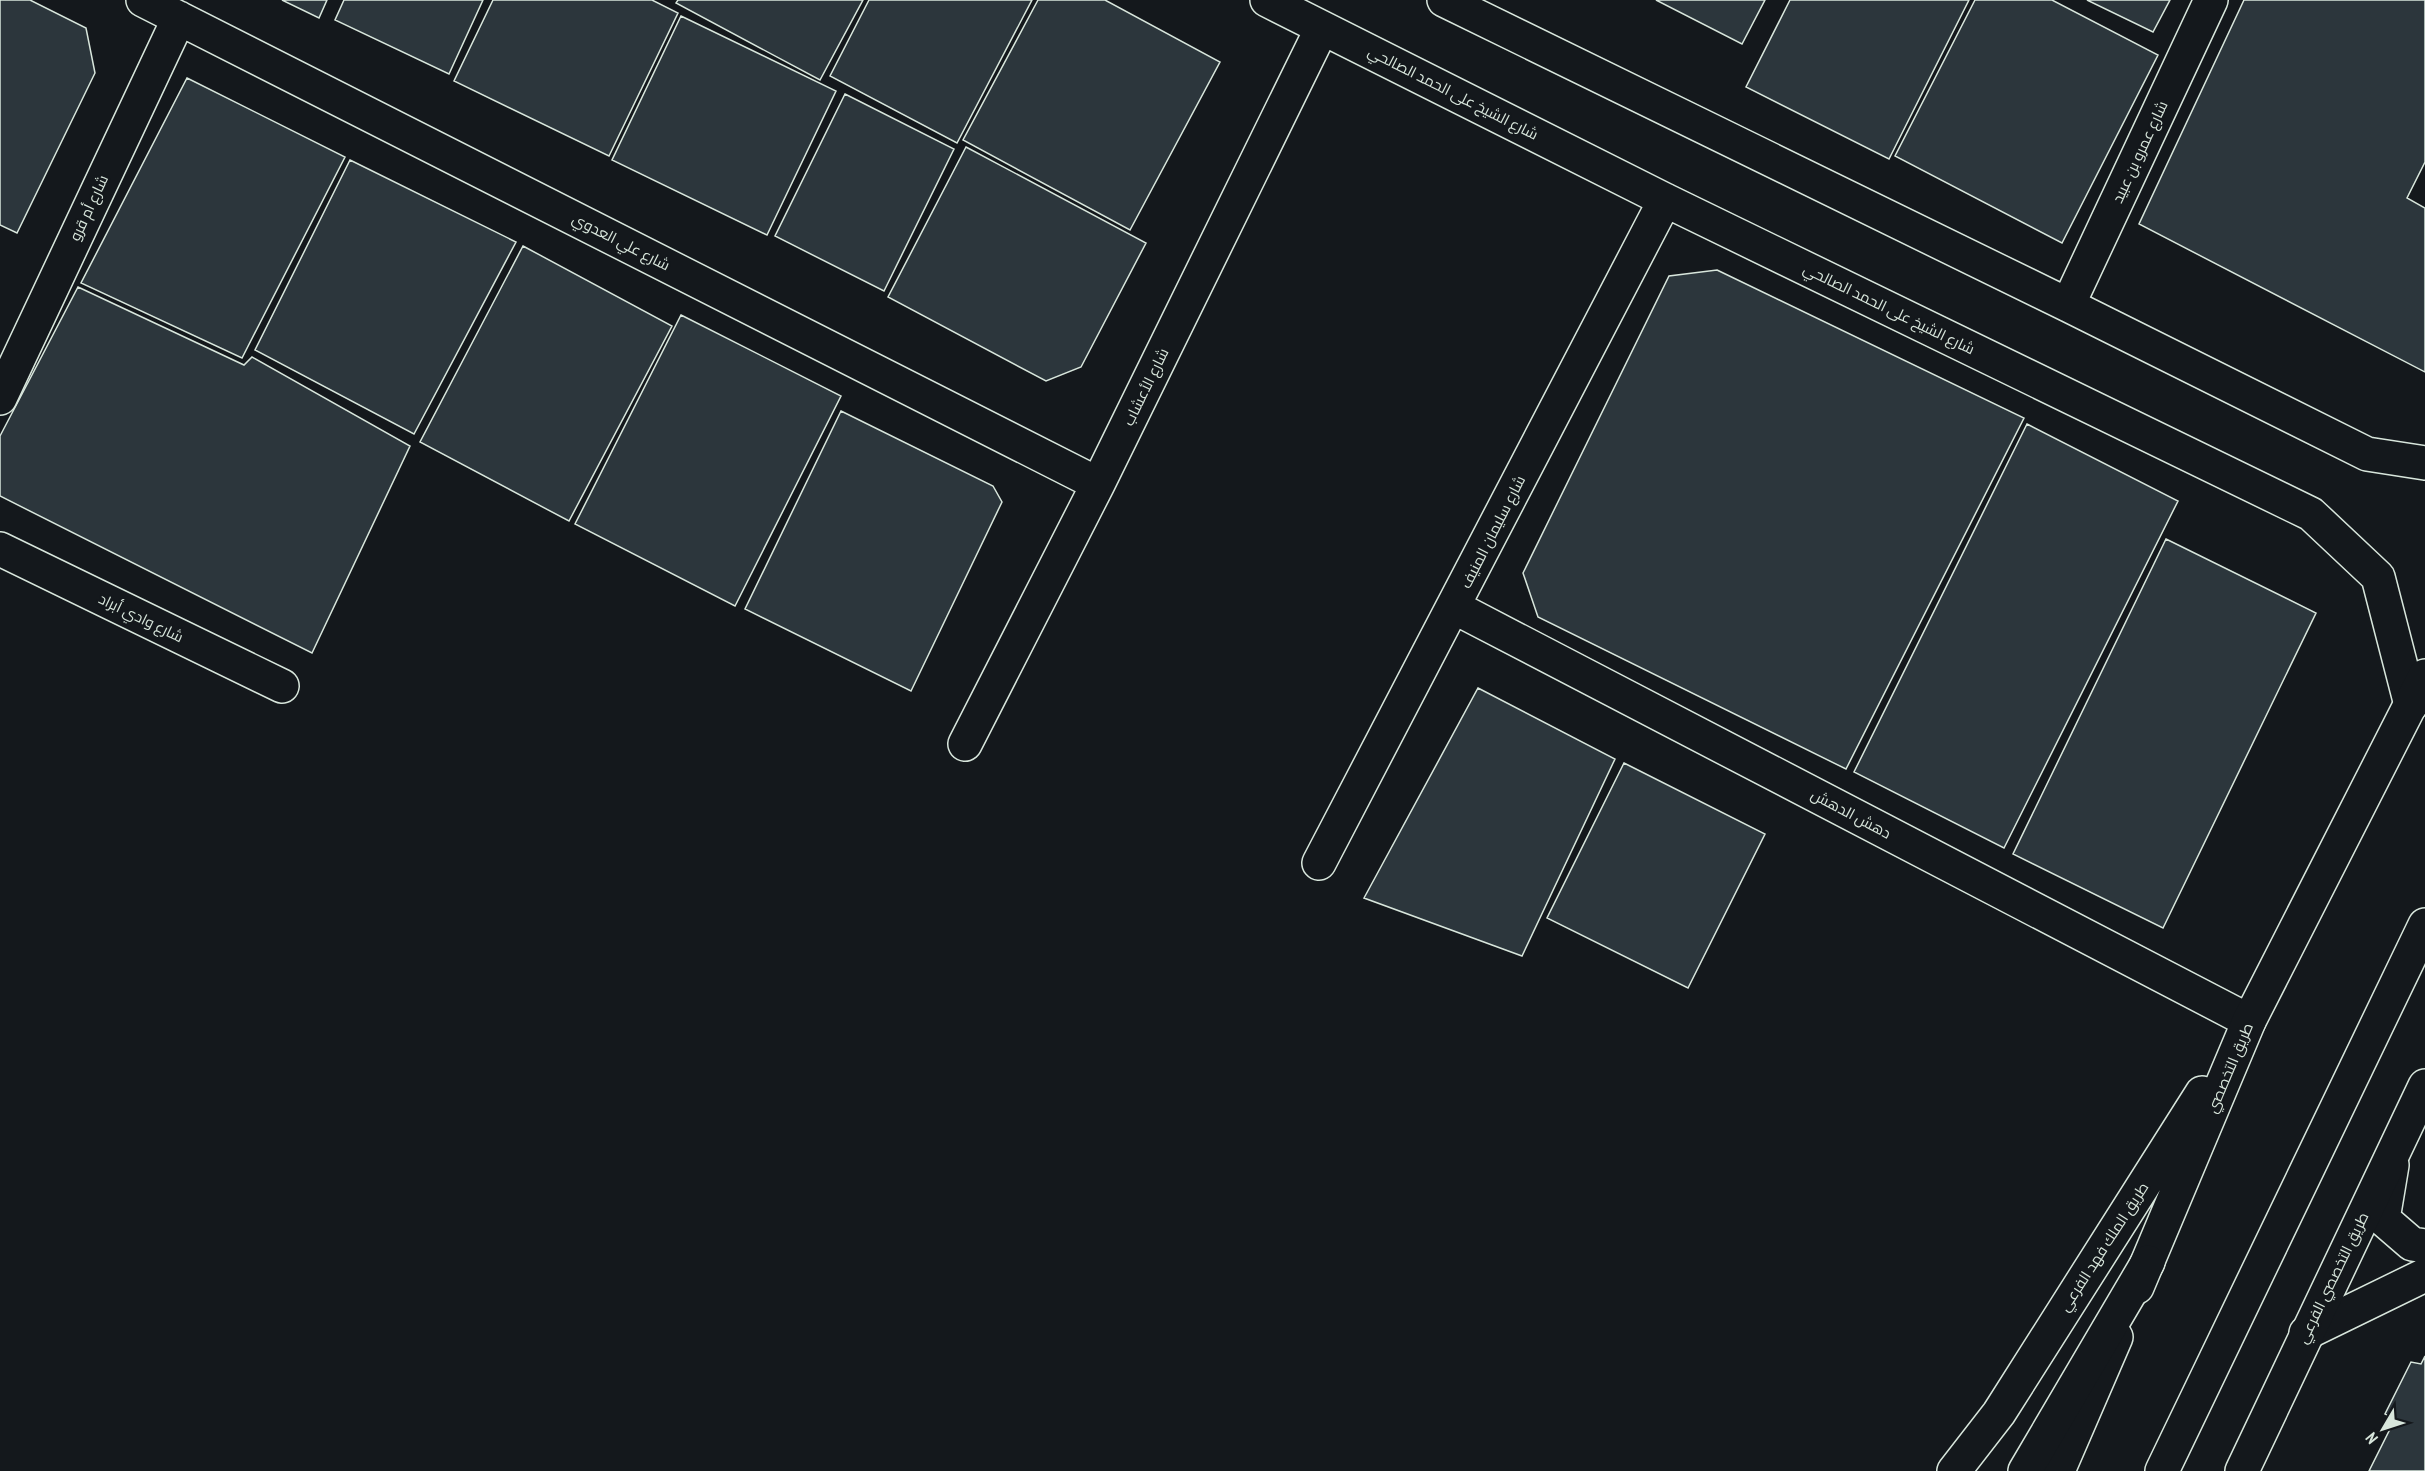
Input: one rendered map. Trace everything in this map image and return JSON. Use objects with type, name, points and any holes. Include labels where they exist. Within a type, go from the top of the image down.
[{"type":"main road","name":"شارع علي العدوي","points":[[143,0],[1098,484]]},
{"type":"main road","name":"شارع الشيخ على الحمد الصالحي","points":[[1267,0],[1665,200],[2311,514],[2378,577],[2411,705]]},
{"type":"main road","points":[[1444,0],[2367,454],[2425,463]]},
{"type":"main road","name":"شارع عمرو بن عبيد","points":[[2068,305],[2211,0]]},
{"type":"main road","name":"شارع أم قرو","points":[[0,398],[179,18]]},
{"type":"main road","name":"شارع الأعشاب","points":[[965,744],[1098,484],[1322,28]]},
{"type":"main road","name":"شارع سليمان المنيف","points":[[1319,863],[1665,200]]},
{"type":"main road","name":"شارع وادي أبراد","points":[[0,549],[282,686]]},
{"type":"main road","name":"دهش الدهش","points":[[1454,607],[2249,1021]]},
{"type":"main road","name":"طريق التخصصي","points":[[2058,1471],[2249,1021],[2425,676]]},
{"type":"main road","points":[[2162,1471],[2425,925]]},
{"type":"main road","name":"طريق الملك فهد الفرعي","points":[[1954,1471],[1999,1413],[2249,1021]]},
{"type":"main road","name":"طريق التخصصي الفرعي","points":[[2242,1471],[2425,1086]]},
{"type":"main road","points":[[2395,1150],[2383,1219],[2412,1244],[2425,1246]]},
{"type":"main road","points":[[2025,1471],[2148,1262]]},
{"type":"main road","points":[[2306,1333],[2425,1275]]},
{"type":"building","points":[[0,0],[30,0],[86,28],[95,73],[17,233],[0,225]]},
{"type":"building","points":[[282,0],[327,0],[319,18]]},
{"type":"building","points":[[344,0],[483,0],[449,74],[335,20]]},
{"type":"building","points":[[493,0],[652,0],[678,13],[609,156],[454,81]]},
{"type":"building","points":[[678,0],[863,0],[820,80],[676,3]]},
{"type":"building","points":[[869,0],[1032,0],[957,143],[830,76]]},
{"type":"building","points":[[1038,0],[1105,0],[1220,62],[1130,230],[963,140]]},
{"type":"building","points":[[1656,0],[1765,0],[1742,44]]},
{"type":"building","points":[[1790,0],[1969,0],[1889,159],[1746,87]]},
{"type":"building","points":[[1975,0],[2052,0],[2158,55],[2062,243],[1895,156]]},
{"type":"building","points":[[2087,0],[2170,0],[2153,32]]},
{"type":"building","points":[[2244,0],[2425,0],[2425,162],[2407,198],[2425,208],[2425,372],[2139,224]]},
{"type":"building","points":[[681,16],[836,91],[767,235],[612,160]]},
{"type":"building","points":[[187,78],[345,157],[242,358],[81,283]]},
{"type":"building","points":[[845,94],[954,149],[884,291],[775,236]]},
{"type":"building","points":[[966,147],[1146,243],[1081,367],[1046,381],[888,297]]},
{"type":"building","points":[[350,160],[516,242],[414,434],[255,350]]},
{"type":"building","points":[[523,246],[672,326],[569,521],[420,442]]},
{"type":"building","points":[[1717,270],[2024,418],[1846,769],[1538,617],[1523,573],[1669,276]]},
{"type":"building","points":[[78,287],[244,365],[252,357],[410,446],[312,653],[0,496],[0,436]]},
{"type":"building","points":[[681,315],[841,396],[735,606],[575,524]]},
{"type":"building","points":[[841,411],[993,486],[1002,502],[911,691],[745,609]]},
{"type":"building","points":[[2027,424],[2178,501],[2004,848],[1854,772]]},
{"type":"building","points":[[2166,539],[2316,613],[2163,928],[2013,854]]},
{"type":"building","points":[[1478,688],[1615,759],[1522,956],[1364,898]]},
{"type":"building","points":[[1624,763],[1765,834],[1688,988],[1547,918]]},
{"type":"building","points":[[2425,1356],[2425,1471],[2369,1471],[2395,1419],[2385,1414],[2411,1362],[2421,1364]]}]
